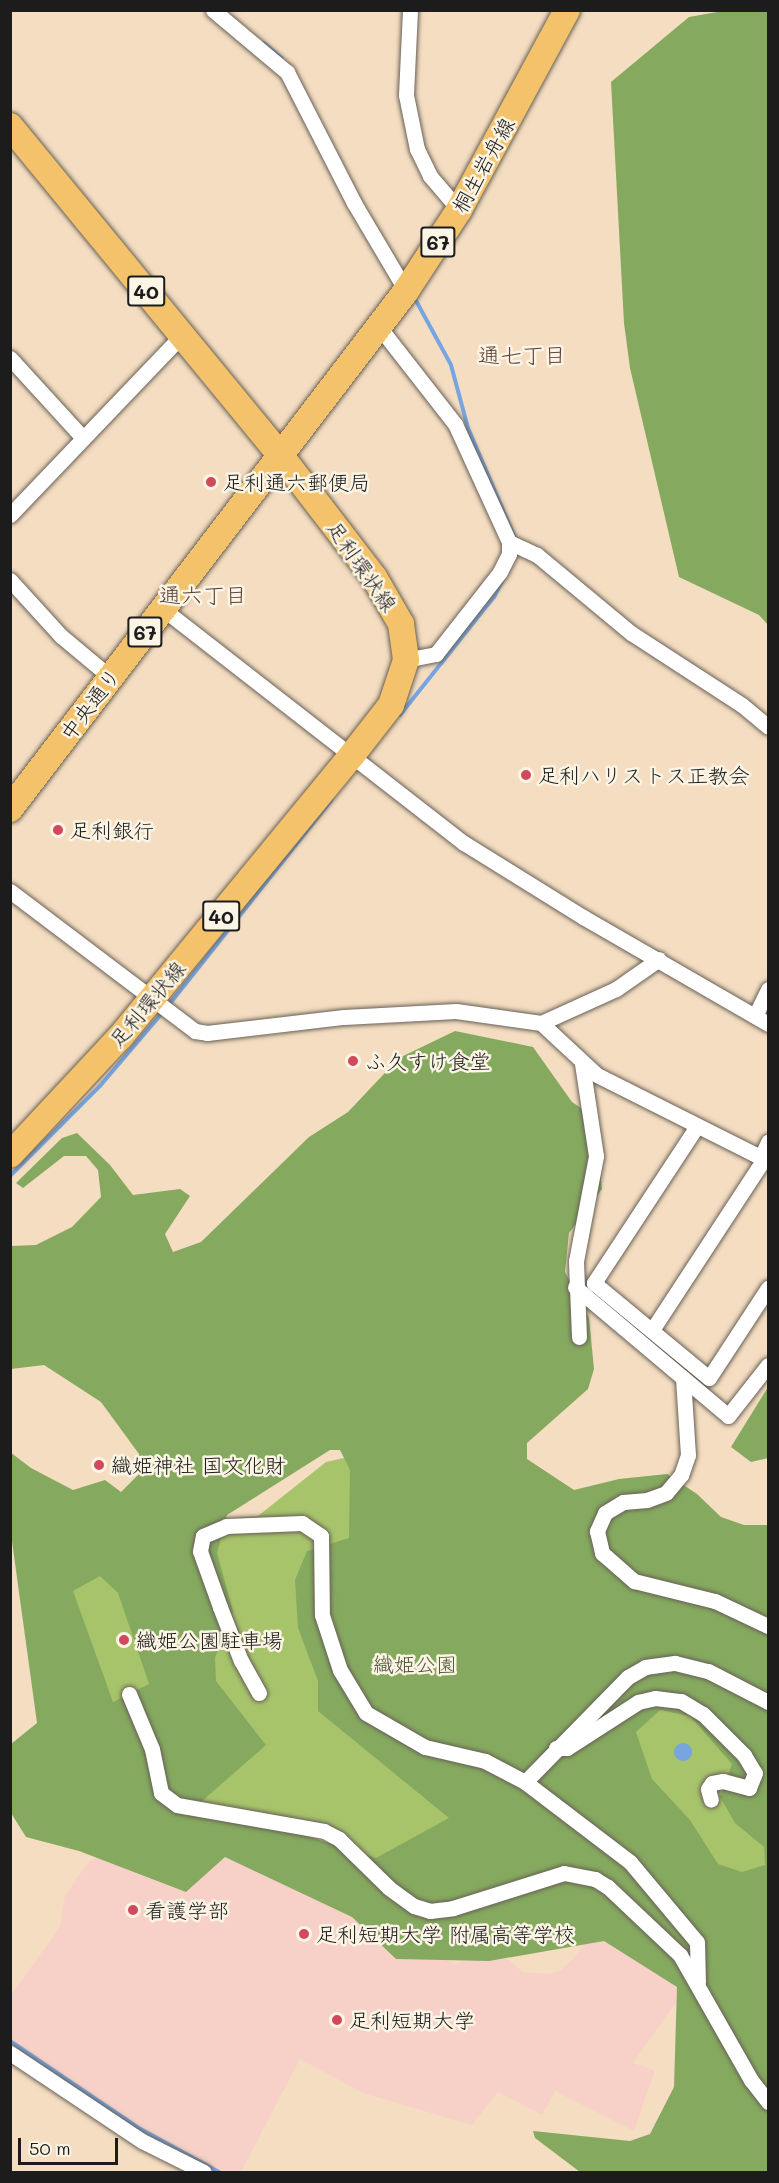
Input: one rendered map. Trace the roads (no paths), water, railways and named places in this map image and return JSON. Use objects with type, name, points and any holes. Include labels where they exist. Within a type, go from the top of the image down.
[{"type":"main road","name":"桐生岩舟線","points":[[281,456],[380,328],[459,210],[567,10]]},
{"type":"main road","name":"足利環状線","points":[[10,126],[281,456],[388,598],[401,624],[406,660],[391,705],[352,755],[154,998],[13,1148]]},
{"type":"main road","name":"中央通り","points":[[10,809],[281,456]]},
{"type":"street","points":[[213,10],[287,72],[354,203],[406,291]]},
{"type":"street","points":[[410,10],[406,95],[417,149],[430,176],[459,210]]},
{"type":"street","points":[[380,328],[455,424],[509,542],[509,555],[500,572],[436,654],[406,660]]},
{"type":"street","points":[[10,515],[182,335]]},
{"type":"street","points":[[13,367],[83,438]]},
{"type":"street","points":[[509,542],[537,555],[631,633],[742,705],[768,727]]},
{"type":"street","points":[[10,580],[61,636],[110,677]]},
{"type":"street","points":[[163,609],[464,843],[583,917],[762,1020],[768,989]]},
{"type":"street","points":[[10,891],[195,1031],[207,1033],[344,1017],[456,1011],[541,1023],[616,989],[659,959]]},
{"type":"street","points":[[541,1023],[597,1075],[765,1159]]},
{"type":"street","points":[[579,1337],[575,1287],[579,1236],[596,1156],[582,1063]]},
{"type":"street","points":[[697,1126],[594,1283],[709,1378],[768,1288]]},
{"type":"street","points":[[652,1330],[765,1159],[768,1142]]},
{"type":"street","points":[[575,1287],[728,1416],[768,1365]]},
{"type":"street","points":[[683,1378],[688,1455],[681,1475],[666,1492],[647,1500],[623,1502],[605,1513],[597,1531],[602,1553],[634,1581],[715,1601],[768,1626]]},
{"type":"street","points":[[259,1693],[241,1661],[200,1551],[203,1536],[226,1526],[302,1522],[321,1536],[322,1615],[340,1670],[366,1713],[425,1747],[485,1761],[525,1782],[630,1862],[667,1903],[697,1942],[698,1982]]},
{"type":"street","points":[[525,1782],[628,1677],[663,1663],[708,1671],[768,1702]]},
{"type":"street","points":[[129,1694],[152,1749],[160,1793],[177,1805],[324,1831],[354,1851],[389,1888],[414,1906],[430,1911],[453,1908],[564,1873],[595,1879],[654,1928],[698,1982],[752,2080],[768,2102]]},
{"type":"street","points":[[556,1748],[567,1748],[638,1702],[655,1698],[681,1701],[703,1714],[744,1755],[755,1773],[749,1788],[723,1781],[712,1783],[708,1789],[711,1800]]},
{"type":"street","points":[[10,2053],[142,2141],[204,2172]]},
{"type":"water","points":[[683,1743],[689,1746],[692,1752],[689,1758],[683,1761],[677,1758],[674,1752],[677,1746]]},
{"type":"waterway","points":[[264,43],[281,58]]},
{"type":"waterway","points":[[414,297],[451,365],[468,428],[514,536]]},
{"type":"waterway","points":[[400,715],[494,597],[517,552]]},
{"type":"waterway","points":[[168,1006],[331,800]]},
{"type":"waterway","points":[[10,1176],[100,1086],[163,1012]]},
{"type":"waterway","points":[[10,2041],[137,2127],[219,2172]]},
{"type":"place","name":"足利通六郵便局","points":[[211,482]]},
{"type":"place","name":"足利ハリストス正教会","points":[[526,775]]},
{"type":"place","name":"足利銀行","points":[[58,830]]},
{"type":"place","name":"ふ久すけ食堂","points":[[353,1061]]},
{"type":"place","name":"織姫神社 国文化財","points":[[99,1465]]},
{"type":"place","name":"織姫公園駐車場","points":[[124,1640]]},
{"type":"place","name":"看護学部","points":[[133,1910]]},
{"type":"place","name":"足利短期大学 附属高等学校","points":[[304,1934]]},
{"type":"place","name":"足利短期大学","points":[[337,2020]]},
{"type":"district","name":"通七丁目","points":[[522,355]]},
{"type":"district","name":"通六丁目","points":[[203,595]]},
{"type":"park label","name":"織姫公園","points":[[415,1664]]}]
